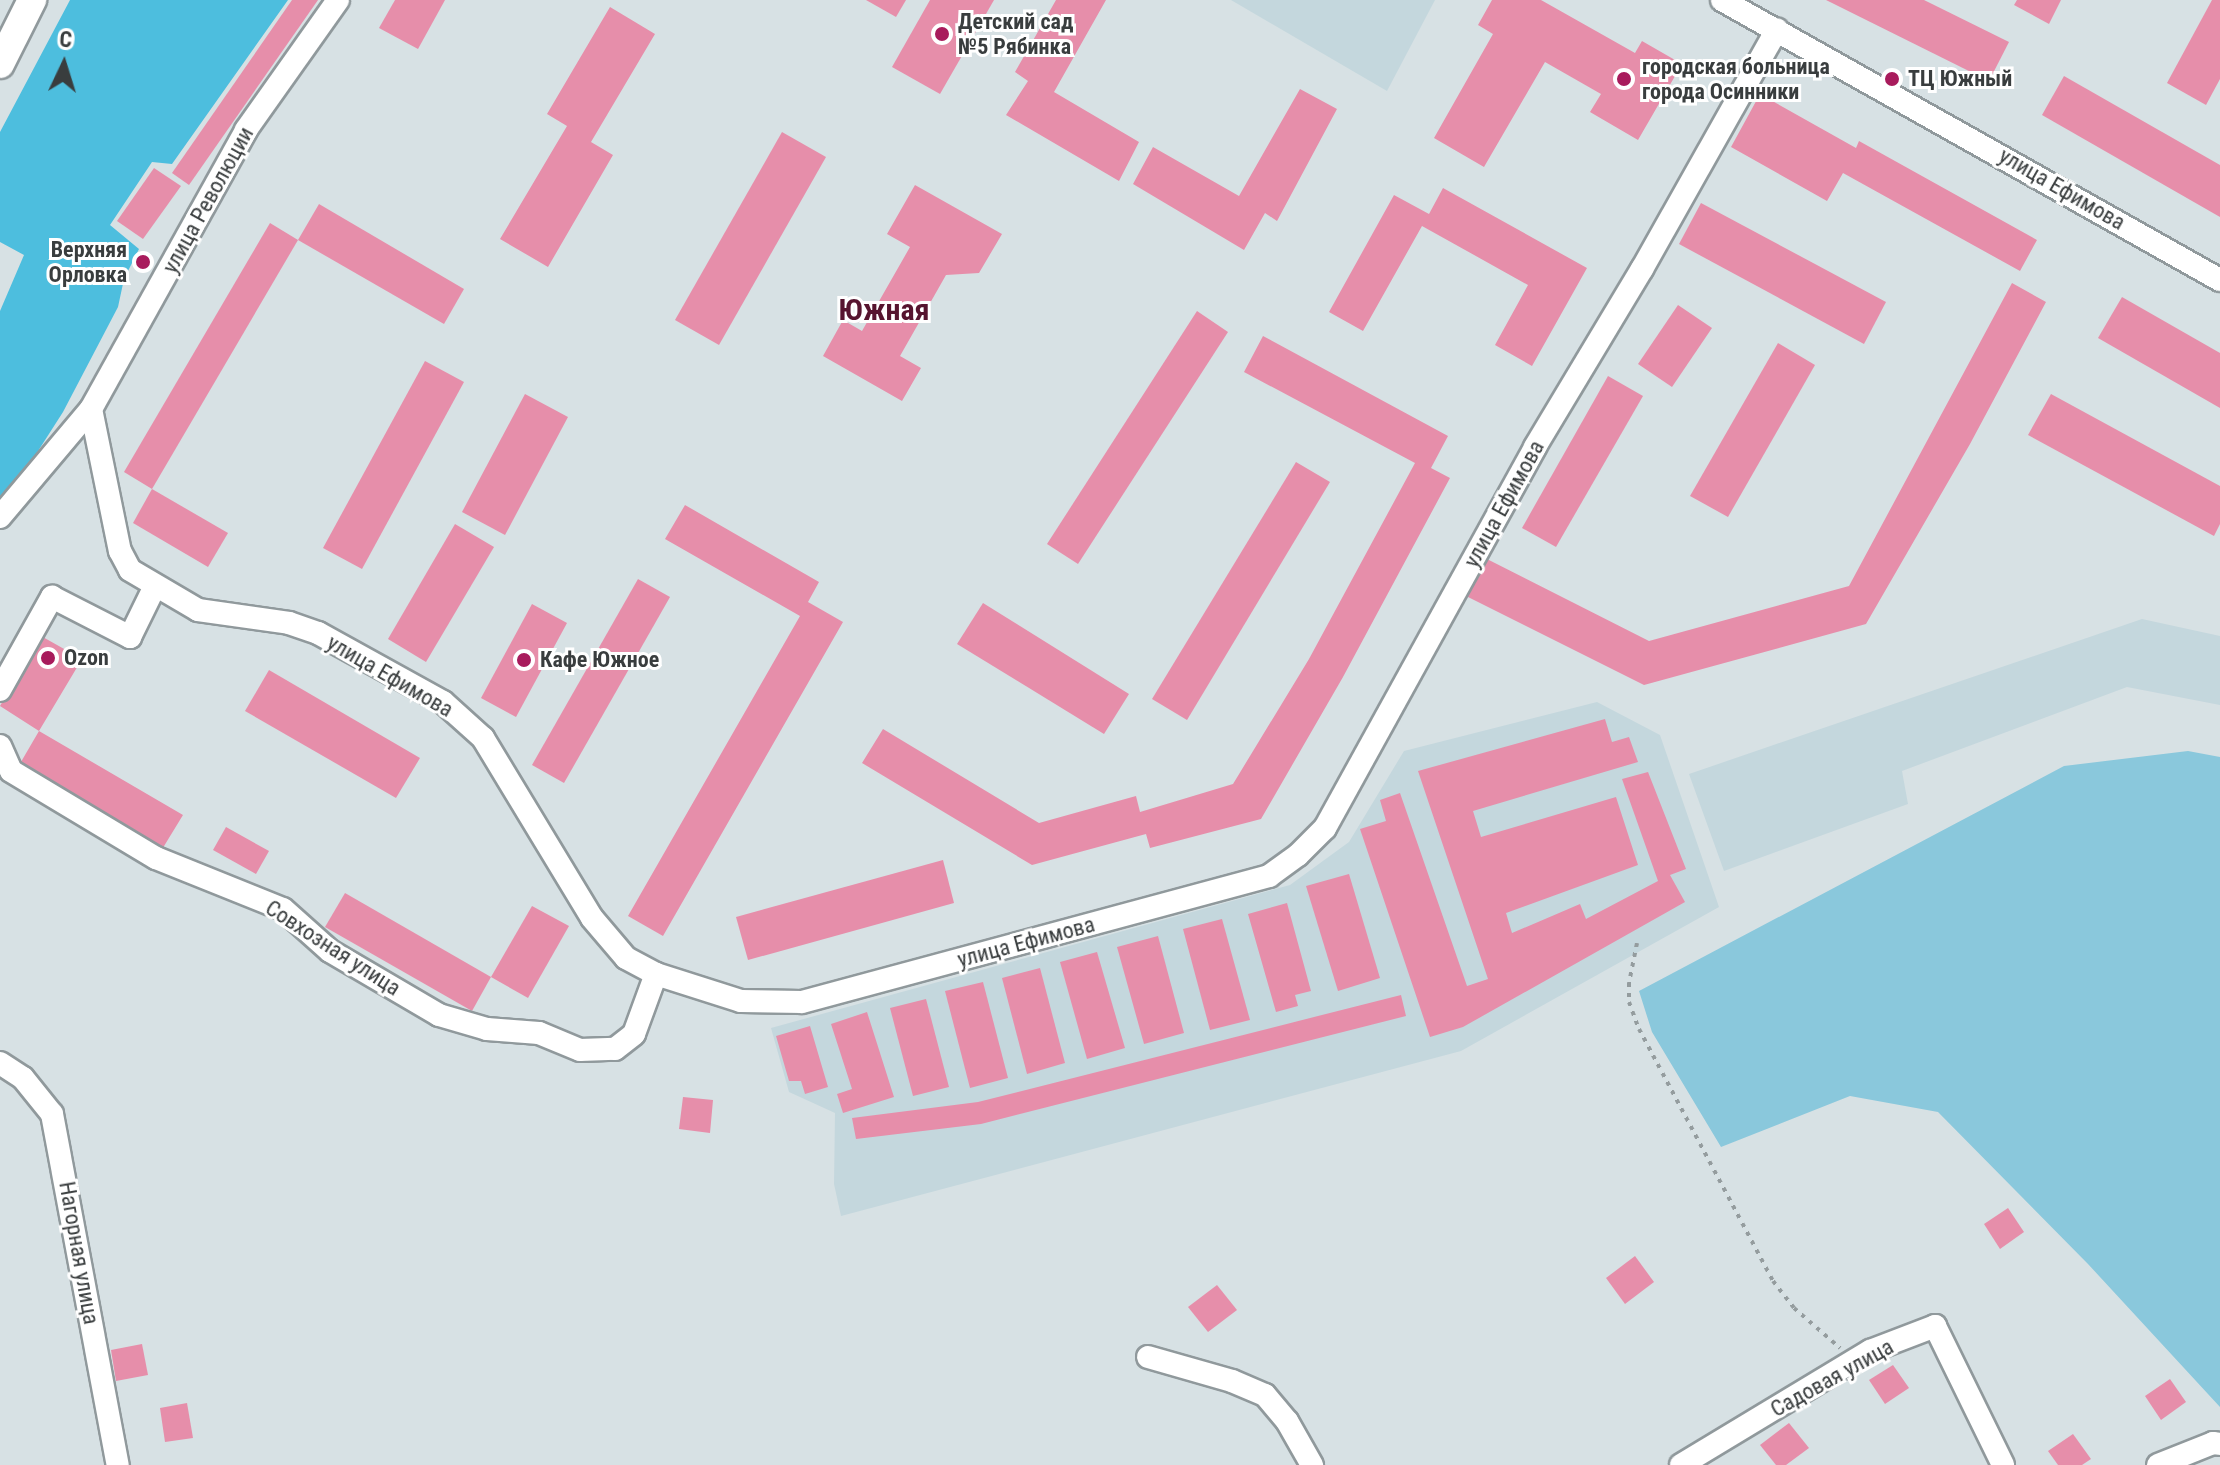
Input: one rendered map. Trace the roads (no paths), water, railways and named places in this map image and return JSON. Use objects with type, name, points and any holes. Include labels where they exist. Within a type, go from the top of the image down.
[{"type":"main road","points":[[0,64],[32,0]]},
{"type":"street","name":"улица Революции","points":[[0,517],[91,409],[246,130],[338,0]]},
{"type":"street","name":"улица Ефимова","points":[[1722,0],[2220,280]]},
{"type":"street","name":"улица Ефимова","points":[[91,409],[120,551],[130,570],[198,610],[289,623],[318,633],[443,702],[483,738],[592,918],[626,958],[656,974],[741,1001],[802,1002],[1269,876],[1298,855],[1325,828],[1535,447],[1642,269],[1777,29]]},
{"type":"street","points":[[0,690],[52,597],[130,637],[155,586]]},
{"type":"street","name":"Совхозная улица","points":[[0,746],[11,771],[156,858],[283,909],[330,951],[439,1015],[487,1029],[539,1033],[580,1050],[615,1049],[634,1034],[656,974]]},
{"type":"street","name":"Нагорная улица","points":[[0,1063],[23,1078],[52,1114],[118,1465]]},
{"type":"street","name":"Садовая улица","points":[[1681,1465],[1870,1351],[1935,1326],[2003,1465]]},
{"type":"street","points":[[1148,1357],[1232,1381],[1265,1395],[1287,1421],[1312,1465]]},
{"type":"street","points":[[2158,1465],[2213,1443],[2220,1444]]},
{"type":"place","name":"Детский сад №5 Рябинка","points":[[942,34]]},
{"type":"place","name":"городская больница города Осинники","points":[[1624,79]]},
{"type":"place","name":"ТЦ Южный","points":[[1892,79]]},
{"type":"place","name":"Верхняя Орловка","points":[[143,262]]},
{"type":"place","name":"Ozon","points":[[48,658]]},
{"type":"place","name":"Кафе Южное","points":[[524,660]]},
{"type":"district","name":"Южная","points":[[884,310]]}]
